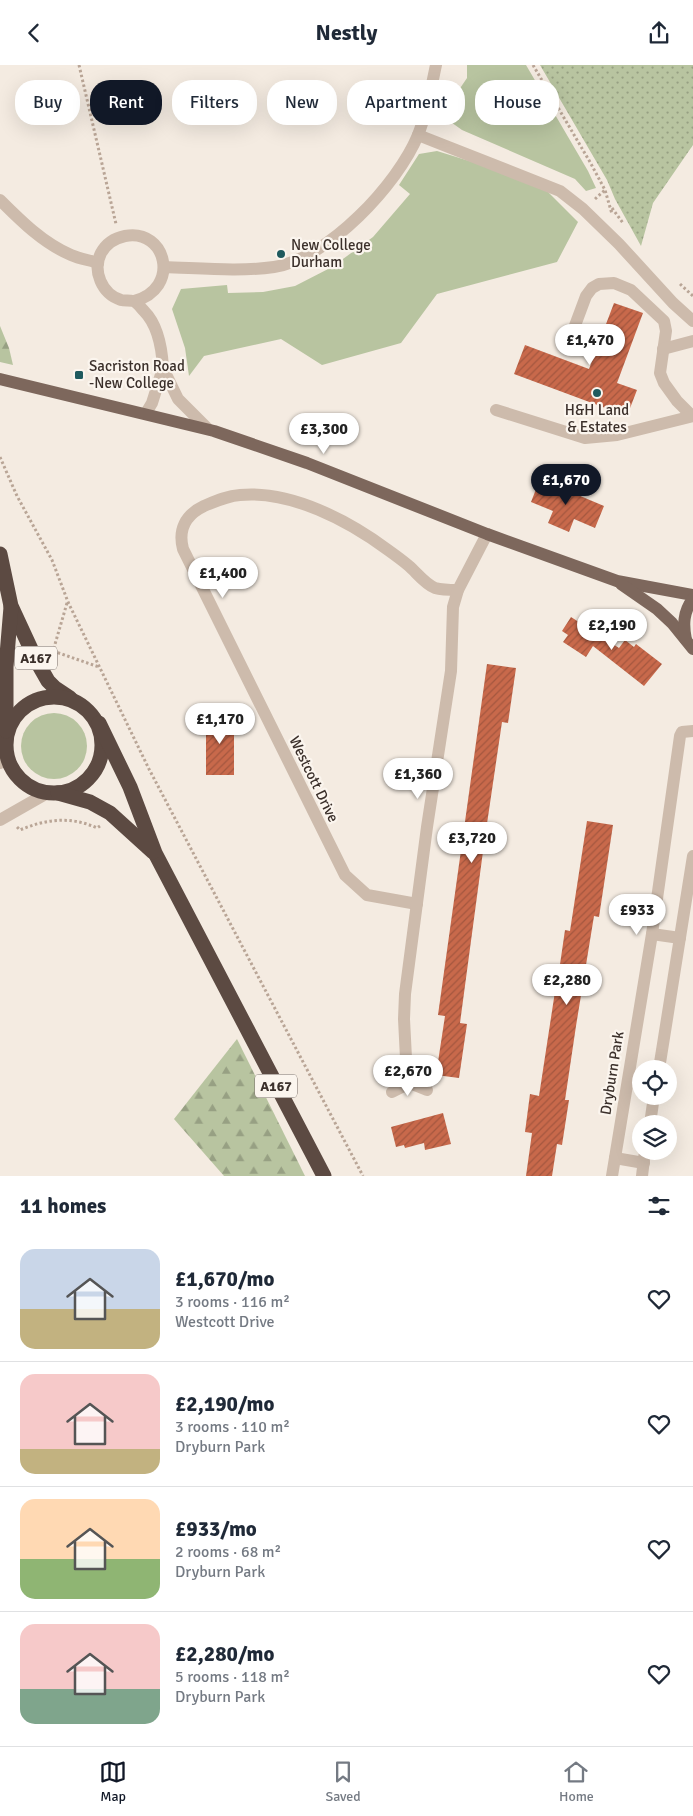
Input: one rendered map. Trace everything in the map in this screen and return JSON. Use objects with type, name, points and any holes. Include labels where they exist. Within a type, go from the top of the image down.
[{"type":"highway","name":"A167","points":[[0,555],[11,606],[36,660],[48,681],[74,701]]},
{"type":"highway","name":"A167","points":[[6,745],[6,667],[11,606]]},
{"type":"highway","points":[[47,697],[63,697],[74,701],[88,710],[99,723],[104,741],[100,759],[90,777],[78,787],[54,793],[31,787],[19,778],[9,762],[6,745],[12,721],[23,707],[36,700],[47,697]]},
{"type":"highway","name":"A167","points":[[99,723],[130,787],[154,853],[324,1176]]},
{"type":"highway","name":"A167","points":[[54,793],[90,802],[110,813],[154,853]]},
{"type":"main road","points":[[0,379],[208,429],[306,463],[486,534],[617,581],[693,595]]},
{"type":"main road","points":[[617,581],[658,609],[691,647]]},
{"type":"main road","points":[[691,647],[683,622],[686,610],[693,599]]},
{"type":"street","points":[[164,267],[275,267],[311,254],[352,223],[392,180],[406,159],[418,135],[430,98],[436,65]]},
{"type":"street","points":[[418,135],[560,191],[583,209],[619,244],[673,303],[693,321]]},
{"type":"street","points":[[0,200],[31,230],[53,245],[72,255],[98,263]]},
{"type":"street","points":[[130,235],[140,236],[149,240],[157,248],[162,257],[164,267],[161,282],[154,291],[144,299],[134,301],[121,300],[105,289],[100,280],[98,263],[101,253],[110,243],[119,237],[130,235]]},
{"type":"street","points":[[567,347],[586,296],[592,288],[599,284],[614,283],[631,290],[664,321],[666,331],[660,373],[664,383],[677,401],[693,416]]},
{"type":"street","points":[[134,301],[146,313],[153,326],[162,352],[163,368],[152,403],[146,413]]},
{"type":"street","points":[[663,349],[693,341]]},
{"type":"street","points":[[163,368],[178,399],[208,429]]},
{"type":"street","points":[[496,410],[585,438],[617,435],[693,416]]},
{"type":"street","name":"Westcott Drive","points":[[416,904],[367,895],[345,875],[183,549],[181,533],[188,516],[198,509],[227,497],[260,495],[285,500],[308,506],[359,530],[409,566],[427,583],[436,588],[458,591]]},
{"type":"street","points":[[392,1092],[402,1087],[407,1078],[404,1019],[405,994],[416,904],[451,671],[453,607],[458,591],[486,534]]},
{"type":"street","name":"Dryburn Park","points":[[612,1176],[652,934],[680,735],[682,732],[693,731]]},
{"type":"street","points":[[0,763],[6,745]]},
{"type":"street","points":[[0,820],[54,793]]},
{"type":"street","points":[[660,1060],[693,856]]},
{"type":"street","points":[[652,934],[680,938]]},
{"type":"street","points":[[407,1078],[412,1084],[427,1090]]},
{"type":"street","points":[[615,1158],[632,1157]]},
{"type":"street","points":[[642,1176],[644,1160]]},
{"type":"path","points":[[79,65],[119,237]]},
{"type":"path","points":[[533,65],[590,162],[605,190],[610,205]]},
{"type":"path","points":[[0,457],[17,497],[52,560],[68,602],[150,769],[363,1176]]},
{"type":"path","points":[[68,602],[53,651],[100,667]]},
{"type":"path","points":[[20,830],[47,821],[67,819],[86,823],[97,829]]},
{"type":"green space","points":[[467,65],[526,65],[535,80],[475,80],[475,125],[559,125],[559,121],[596,188],[586,191],[575,179],[462,130],[455,125],[465,125],[465,81],[467,78]]},
{"type":"green space","points":[[540,65],[693,65],[693,145],[653,203],[641,246],[615,199],[607,180],[559,98],[559,80],[549,80]]},
{"type":"green space","points":[[437,151],[495,169],[548,192],[578,222],[557,262],[437,294],[401,343],[322,365],[281,339],[204,356],[189,376],[185,348],[172,309],[181,289],[227,285],[228,293],[263,292],[295,286],[332,267],[373,237],[410,194],[399,185],[419,154]]},
{"type":"green space","points":[[0,326],[9,348],[13,365],[0,362]]},
{"type":"green space","points":[[54,713],[67,716],[77,723],[84,733],[87,746],[84,759],[77,769],[67,776],[54,779],[41,776],[31,769],[24,759],[21,746],[24,733],[31,723],[41,716]]},
{"type":"green space","points":[[237,1039],[305,1176],[224,1176],[174,1119]]},
{"type":"building","points":[[614,303],[643,313],[617,383],[637,390],[627,416],[514,374],[525,345],[589,369]]},
{"type":"building","points":[[540,479],[604,506],[595,528],[574,519],[569,532],[548,523],[553,511],[531,502]]},
{"type":"building","points":[[571,617],[619,648],[625,640],[634,647],[636,644],[662,664],[644,686],[593,646],[586,657],[563,642],[568,635],[562,631]]},
{"type":"building","points":[[487,664],[516,668],[508,723],[502,722],[484,844],[460,1023],[467,1024],[459,1078],[436,1075],[445,1016],[438,1015]]},
{"type":"building","points":[[206,715],[234,715],[234,775],[206,775]]},
{"type":"building","points":[[587,821],[613,825],[599,917],[594,916],[576,1026],[565,1100],[569,1100],[562,1145],[557,1144],[552,1176],[526,1176],[532,1133],[525,1132],[530,1094],[539,1096],[565,930],[570,931]]},
{"type":"building","points":[[443,1113],[451,1144],[425,1150],[424,1143],[405,1148],[404,1145],[396,1147],[391,1127]]},
{"type":"place","name":"New College Durham","points":[[281,254]]},
{"type":"place","name":"Sacriston Road -New College","points":[[79,375]]},
{"type":"place","name":"H&H Land & Estates","points":[[597,393]]}]
